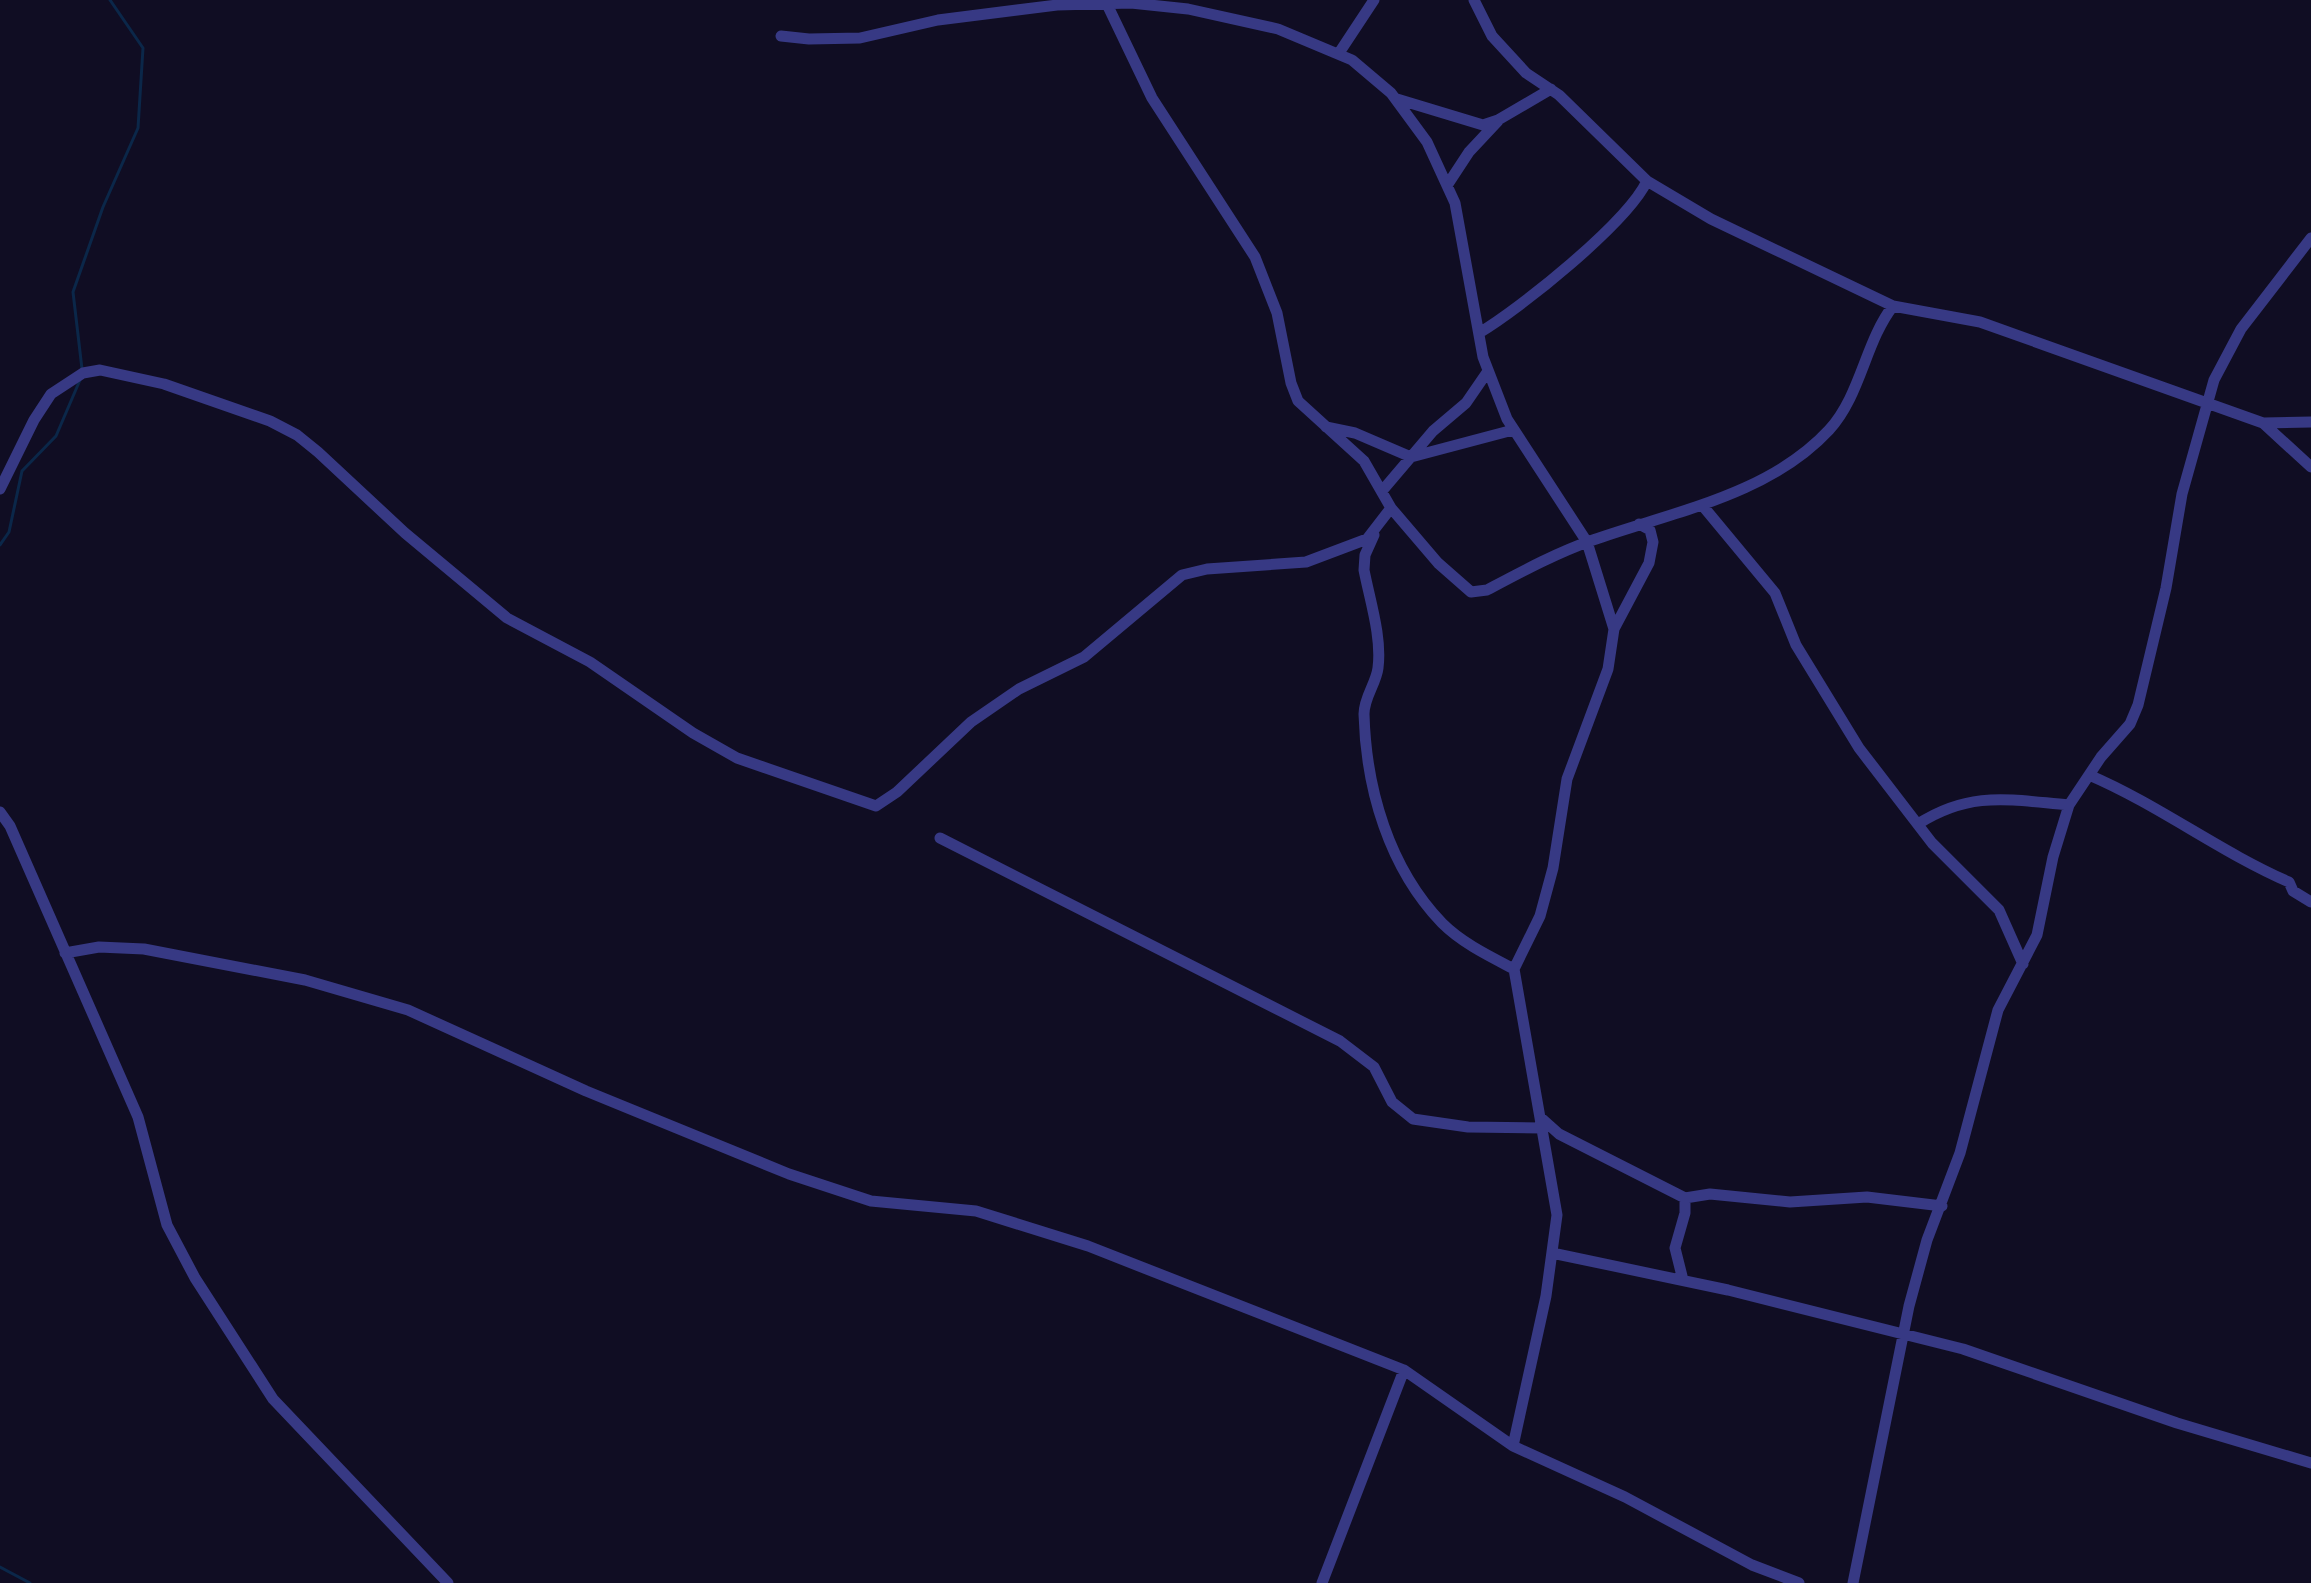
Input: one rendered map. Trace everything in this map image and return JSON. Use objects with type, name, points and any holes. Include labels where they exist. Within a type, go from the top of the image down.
[{"type":"street","points":[[1339,53],[1374,0]]},
{"type":"street","points":[[1474,0],[1483,22],[1526,73],[1551,89],[1647,181],[1711,219],[1893,306],[1980,322],[2263,423],[2311,422]]},
{"type":"street","points":[[1106,1],[1152,98],[1255,257],[1277,313],[1294,393],[1321,426],[1364,461],[1391,508],[1438,563],[1471,592],[1487,590],[1587,542],[1702,505],[1804,454],[1830,429],[1893,306]]},
{"type":"street","points":[[781,36],[821,40],[860,38],[938,20],[1106,1],[1188,9],[1251,22],[1339,53],[1375,77],[1423,135],[1448,184],[1460,223],[1488,371],[1513,430],[1587,542],[1614,629]]},
{"type":"street","points":[[1396,99],[1483,125],[1498,120],[1551,89]]},
{"type":"street","points":[[1448,184],[1469,152],[1498,120]]},
{"type":"street","points":[[1479,333],[1503,318],[1618,221],[1647,181]]},
{"type":"street","points":[[1853,1583],[1903,1336],[1927,1240],[1942,1206],[1998,1010],[2042,921],[2053,857],[2069,805],[2130,724],[2138,705],[2166,588],[2184,485],[2207,405],[2230,347],[2311,238]]},
{"type":"street","points":[[0,489],[34,420],[51,394],[83,373],[100,370],[164,384],[270,421],[297,435],[318,452],[405,533],[507,618],[590,662],[693,733],[737,758],[876,806],[897,792],[971,722],[1019,689],[1084,657],[1182,575],[1207,569],[1306,562],[1351,547],[1376,531]]},
{"type":"street","points":[[1382,491],[1411,457],[1466,403],[1488,371]]},
{"type":"street","points":[[2263,423],[2311,467]]},
{"type":"street","points":[[1321,426],[1355,433],[1411,457],[1513,430]]},
{"type":"street","points":[[1702,505],[1775,593],[1796,645],[1828,700],[1918,824],[1959,872],[1991,900],[2023,964]]},
{"type":"street","points":[[1391,508],[1365,555],[1364,570],[1378,662],[1364,713],[1369,768],[1385,830],[1409,878],[1443,923],[1480,951],[1514,969]]},
{"type":"street","points":[[1513,1446],[1552,1253],[1557,1206],[1514,969],[1540,916],[1553,868],[1567,779],[1608,669],[1614,629],[1652,551],[1650,530],[1639,524]]},
{"type":"street","points":[[2089,775],[2152,804],[2248,865],[2289,882],[2293,891],[2311,902]]},
{"type":"street","points":[[1918,824],[1948,807],[1972,800],[2069,805]]},
{"type":"street","points":[[0,812],[10,826],[138,1117],[167,1225],[195,1278],[273,1399],[448,1583]]},
{"type":"street","points":[[940,838],[1340,1041],[1374,1067],[1387,1096],[1407,1117],[1468,1127],[1541,1123],[1685,1198],[1710,1194],[1790,1202],[1867,1197],[1942,1206]]},
{"type":"street","points":[[65,953],[99,947],[144,949],[305,980],[408,1010],[599,1097],[789,1174],[871,1201],[976,1211],[1088,1246],[1404,1370],[1513,1446],[1625,1497],[1752,1565],[1799,1583]]},
{"type":"street","points":[[1683,1280],[1675,1248],[1685,1213],[1685,1198]]},
{"type":"street","points":[[1552,1253],[1683,1280],[1963,1349],[2146,1414],[2311,1463]]},
{"type":"street","points":[[1322,1583],[1404,1370]]},
{"type":"waterway","points":[[82,369],[73,292],[103,207],[138,128],[143,48],[110,0]]},
{"type":"waterway","points":[[0,545],[9,532],[22,471],[56,436],[80,380]]},
{"type":"waterway","points":[[0,1567],[30,1583]]}]
